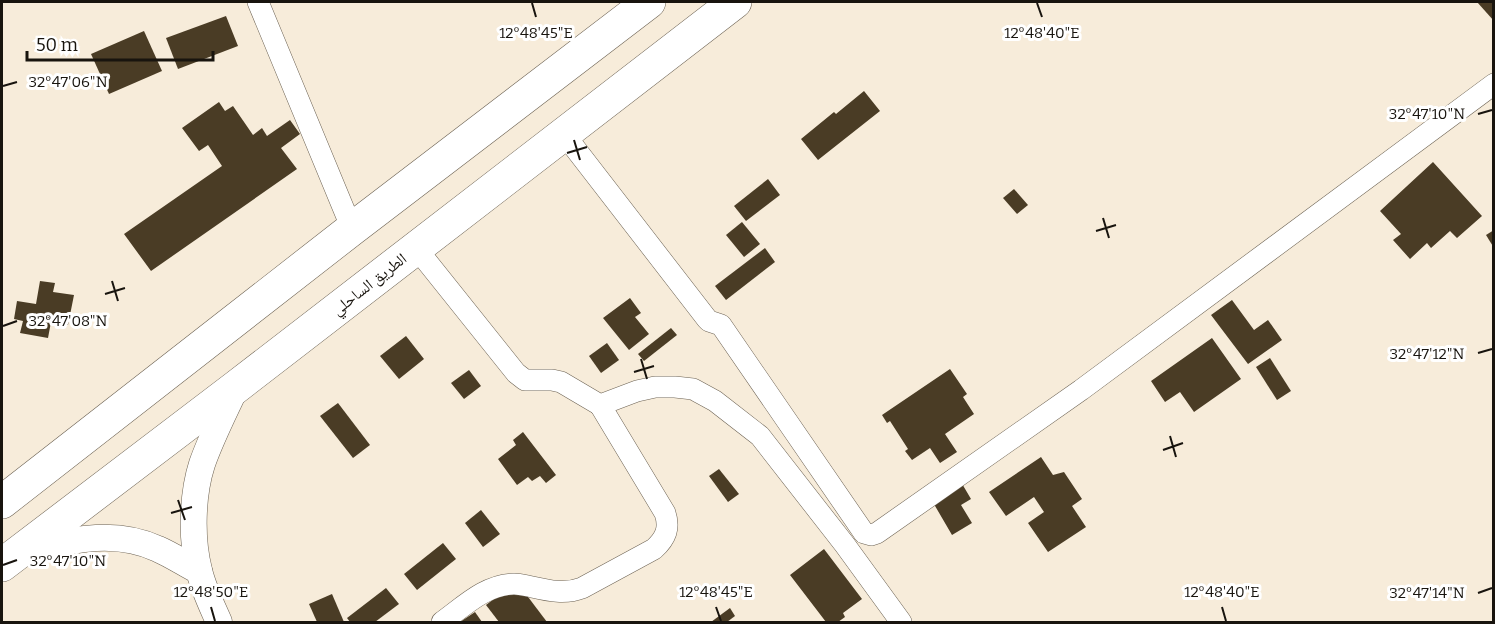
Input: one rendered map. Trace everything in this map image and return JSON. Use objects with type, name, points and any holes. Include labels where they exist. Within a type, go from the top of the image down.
[{"type":"highway","points":[[2,502],[352,229],[649,2]]},
{"type":"highway","name":"الطريق الساحلي","points":[[10,558],[236,387],[735,2]]},
{"type":"street","points":[[258,2],[352,229]]},
{"type":"street","points":[[564,134],[707,319],[721,325],[864,533],[871,535],[877,534],[1081,390],[1494,84]]},
{"type":"street","points":[[416,248],[516,373],[525,380],[561,382],[600,405],[665,513],[668,527],[666,535],[654,549],[582,588],[563,592],[515,584],[507,585],[481,593],[442,622]]},
{"type":"street","points":[[219,622],[199,571],[194,535],[195,500],[202,465],[236,387]]},
{"type":"street","points":[[600,405],[655,387],[693,390],[715,401],[760,436],[845,545],[901,622]]},
{"type":"street","points":[[10,558],[83,538],[112,537],[157,548],[199,571]]},
{"type":"building","points":[[1477,2],[1494,2],[1494,21]]},
{"type":"building","points":[[226,16],[238,46],[178,69],[166,38]]},
{"type":"building","points":[[144,31],[162,71],[109,94],[91,54]]},
{"type":"building","points":[[864,91],[880,111],[818,160],[801,139]]},
{"type":"building","points":[[219,102],[225,111],[233,106],[253,135],[262,128],[267,136],[290,120],[300,134],[281,148],[297,169],[151,271],[124,234],[222,166],[208,145],[199,151],[182,128]]},
{"type":"building","points":[[1433,162],[1482,216],[1457,238],[1450,231],[1431,248],[1427,243],[1410,259],[1393,240],[1401,234],[1380,211]]},
{"type":"building","points":[[768,179],[780,195],[746,221],[734,206]]},
{"type":"building","points":[[1014,189],[1028,205],[1017,214],[1003,198]]},
{"type":"building","points":[[742,222],[760,244],[744,257],[726,235]]},
{"type":"building","points":[[1494,230],[1494,248],[1486,235]]},
{"type":"building","points":[[765,248],[775,262],[726,300],[715,286]]},
{"type":"building","points":[[40,281],[55,283],[53,292],[74,295],[68,325],[51,322],[48,338],[20,333],[23,321],[14,319],[17,301],[36,304]]},
{"type":"building","points":[[630,298],[641,313],[635,317],[649,334],[629,350],[603,318]]},
{"type":"building","points":[[1232,300],[1254,330],[1268,320],[1282,340],[1248,364],[1211,315]]},
{"type":"building","points":[[671,328],[677,335],[644,361],[638,354]]},
{"type":"building","points":[[406,336],[424,359],[399,379],[380,356]]},
{"type":"building","points":[[1212,338],[1241,379],[1194,412],[1180,392],[1165,402],[1151,381]]},
{"type":"building","points":[[607,343],[619,360],[601,373],[589,356]]},
{"type":"building","points":[[1270,358],[1291,391],[1277,400],[1256,367]]},
{"type":"building","points":[[950,369],[967,394],[963,397],[974,414],[945,434],[957,452],[940,463],[930,448],[912,460],[905,451],[908,449],[890,421],[887,423],[882,415]]},
{"type":"building","points":[[469,370],[481,386],[464,399],[451,383]]},
{"type":"building","points":[[338,403],[370,445],[353,458],[320,416]]},
{"type":"building","points":[[523,432],[556,475],[546,483],[540,476],[532,481],[528,477],[517,485],[498,459],[516,445],[513,440]]},
{"type":"building","points":[[1041,457],[1053,475],[1064,472],[1082,499],[1072,506],[1086,527],[1048,552],[1028,523],[1044,512],[1034,497],[1006,516],[989,492]]},
{"type":"building","points":[[719,469],[739,494],[728,502],[709,476]]},
{"type":"building","points":[[961,482],[971,499],[961,505],[972,523],[952,535],[931,499]]},
{"type":"building","points":[[481,510],[500,534],[483,547],[465,523]]},
{"type":"building","points":[[443,543],[456,559],[417,590],[404,574]]},
{"type":"building","points":[[824,549],[862,599],[843,613],[845,617],[838,622],[826,622],[790,575]]},
{"type":"building","points":[[519,585],[547,622],[499,622],[486,605],[503,592]]},
{"type":"building","points":[[386,588],[399,604],[375,622],[350,622],[347,618]]},
{"type":"building","points":[[332,594],[344,622],[317,622],[309,604]]},
{"type":"building","points":[[730,608],[735,616],[727,622],[711,622]]},
{"type":"building","points":[[475,612],[482,622],[460,622]]}]
